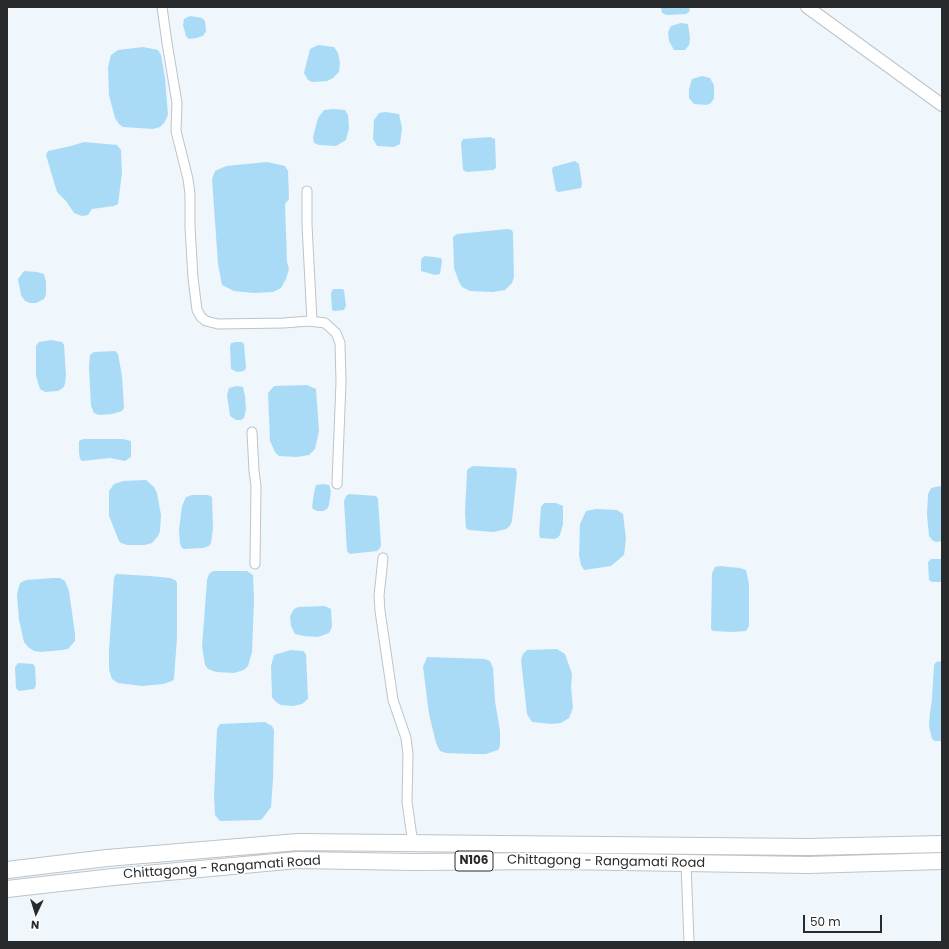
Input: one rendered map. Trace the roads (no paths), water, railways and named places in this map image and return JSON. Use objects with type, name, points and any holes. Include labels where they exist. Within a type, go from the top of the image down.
[{"type":"highway","name":"Chittagong - Rangamati Road","points":[[7,870],[107,858],[298,842],[800,846],[942,844]]},
{"type":"highway","name":"Chittagong - Rangamati Road","points":[[7,889],[113,877],[298,860],[808,864],[942,861]]},
{"type":"street","points":[[162,7],[166,43],[177,103],[176,132],[188,179],[190,194],[193,278],[197,310],[201,317],[206,321],[218,324],[263,324],[312,321],[325,323],[336,332],[340,343],[341,382],[337,484]]},
{"type":"street","points":[[807,7],[942,105]]},
{"type":"street","points":[[307,191],[307,225],[312,321]]},
{"type":"street","points":[[252,432],[256,486],[255,564]]},
{"type":"street","points":[[383,558],[379,596],[380,611],[393,700],[406,738],[408,754],[407,802],[413,844]]},
{"type":"street","points":[[686,863],[688,942]]},
{"type":"water","points":[[661,7],[689,7],[690,11],[686,14],[667,15],[662,13]]},
{"type":"water","points":[[190,16],[202,18],[205,21],[206,31],[203,36],[189,39],[186,36],[183,25],[184,19]]},
{"type":"water","points":[[681,23],[688,24],[690,38],[689,45],[685,50],[674,50],[669,41],[668,32],[671,26]]},
{"type":"water","points":[[318,45],[334,47],[338,53],[340,63],[339,72],[327,81],[312,82],[308,80],[304,73],[310,49]]},
{"type":"water","points":[[143,47],[158,50],[161,55],[165,78],[168,115],[160,127],[153,129],[123,127],[119,124],[115,118],[109,95],[108,67],[111,55],[118,50]]},
{"type":"water","points":[[702,76],[710,78],[714,85],[714,98],[711,103],[707,105],[694,104],[689,98],[689,89],[692,79]]},
{"type":"water","points":[[324,110],[345,110],[348,115],[349,128],[346,140],[336,146],[319,145],[314,143],[313,137],[318,118]]},
{"type":"water","points":[[386,112],[399,114],[402,128],[400,144],[394,147],[377,146],[373,139],[374,120],[379,113]]},
{"type":"water","points":[[490,137],[495,139],[496,168],[493,170],[467,172],[463,170],[461,143],[463,139]]},
{"type":"water","points":[[84,142],[117,145],[121,150],[122,173],[118,204],[114,206],[92,209],[88,215],[82,216],[74,213],[66,201],[57,192],[46,155],[48,151]]},
{"type":"water","points":[[575,161],[579,164],[582,184],[581,188],[559,192],[556,191],[552,170],[553,167]]},
{"type":"water","points":[[267,162],[285,166],[288,171],[289,199],[285,204],[287,262],[289,269],[281,288],[273,292],[253,293],[234,291],[222,285],[218,264],[212,179],[215,171],[226,166]]},
{"type":"water","points":[[507,229],[512,230],[513,233],[514,277],[512,283],[505,290],[493,292],[470,291],[462,287],[454,268],[453,237],[457,234]]},
{"type":"water","points":[[425,256],[441,258],[440,274],[435,275],[421,271],[422,258]]},
{"type":"water","points":[[24,271],[44,274],[46,294],[44,299],[36,303],[25,301],[21,295],[18,279]]},
{"type":"water","points":[[333,289],[344,290],[346,306],[344,310],[332,310],[331,293]]},
{"type":"water","points":[[51,340],[62,342],[64,345],[66,375],[65,384],[63,388],[58,391],[45,392],[40,389],[36,376],[36,346],[39,342]]},
{"type":"water","points":[[242,342],[244,344],[246,368],[244,371],[237,372],[231,369],[230,347],[231,343]]},
{"type":"water","points":[[115,351],[118,354],[122,376],[124,408],[122,411],[112,414],[99,415],[94,413],[91,406],[89,366],[90,355],[94,352]]},
{"type":"water","points":[[307,385],[316,389],[319,431],[315,449],[309,455],[297,457],[279,456],[275,452],[270,441],[268,393],[274,386]]},
{"type":"water","points":[[237,386],[243,387],[245,396],[246,409],[244,418],[241,420],[236,420],[230,416],[227,395],[229,388]]},
{"type":"water","points":[[83,439],[123,439],[131,441],[131,457],[125,461],[110,458],[82,461],[79,453],[79,441]]},
{"type":"water","points":[[473,466],[516,469],[517,474],[512,521],[510,526],[506,529],[494,532],[469,530],[466,528],[465,513],[467,471]]},
{"type":"water","points":[[146,480],[154,487],[157,493],[161,515],[160,531],[152,543],[145,545],[127,545],[121,543],[109,516],[109,491],[114,484],[123,481]]},
{"type":"water","points":[[316,485],[329,485],[331,491],[329,505],[327,509],[323,511],[317,511],[312,507],[314,493]]},
{"type":"water","points":[[942,487],[942,541],[936,542],[929,536],[927,515],[928,494],[931,488]]},
{"type":"water","points":[[349,494],[376,496],[378,499],[381,545],[377,551],[350,554],[347,551],[344,501],[346,496]]},
{"type":"water","points":[[192,495],[208,495],[212,497],[213,528],[211,543],[209,546],[203,548],[184,549],[180,544],[179,530],[182,506],[186,497]]},
{"type":"water","points":[[544,503],[556,503],[563,506],[563,524],[560,535],[554,539],[540,538],[541,507]]},
{"type":"water","points":[[596,509],[617,510],[623,514],[626,539],[624,555],[611,566],[584,570],[581,565],[579,555],[580,524],[586,511]]},
{"type":"water","points":[[931,559],[942,559],[942,582],[932,582],[929,580],[928,562]]},
{"type":"water","points":[[720,566],[746,570],[749,584],[749,626],[746,631],[713,631],[711,629],[712,573],[715,567]]},
{"type":"water","points":[[213,571],[247,571],[253,575],[254,600],[252,652],[248,666],[244,670],[234,673],[216,672],[208,669],[205,665],[202,646],[207,580],[209,574]]},
{"type":"water","points":[[116,574],[170,578],[175,580],[177,583],[177,638],[174,679],[172,681],[163,684],[142,686],[118,683],[112,679],[109,670],[109,650],[114,578]]},
{"type":"water","points":[[60,578],[65,581],[69,591],[75,641],[68,649],[41,652],[34,651],[24,642],[19,620],[17,594],[20,583],[26,580]]},
{"type":"water","points":[[325,606],[331,609],[332,627],[329,633],[318,637],[295,634],[291,626],[290,616],[294,609],[298,607]]},
{"type":"water","points":[[557,649],[565,654],[572,674],[571,687],[573,708],[569,718],[561,723],[551,724],[532,722],[527,714],[521,660],[523,654],[527,650]]},
{"type":"water","points":[[291,650],[303,651],[306,654],[308,699],[302,704],[293,706],[281,705],[272,697],[271,666],[274,655]]},
{"type":"water","points":[[427,657],[485,659],[490,661],[493,668],[495,701],[500,731],[500,746],[498,750],[486,754],[446,753],[440,751],[436,743],[429,714],[423,667]]},
{"type":"water","points":[[942,661],[942,741],[935,741],[932,739],[929,726],[934,665],[936,662]]},
{"type":"water","points":[[18,663],[33,664],[35,667],[36,685],[34,689],[19,691],[16,688],[15,667]]},
{"type":"water","points":[[265,722],[272,726],[274,730],[271,807],[262,819],[259,820],[220,821],[215,815],[214,796],[217,729],[220,724]]}]
